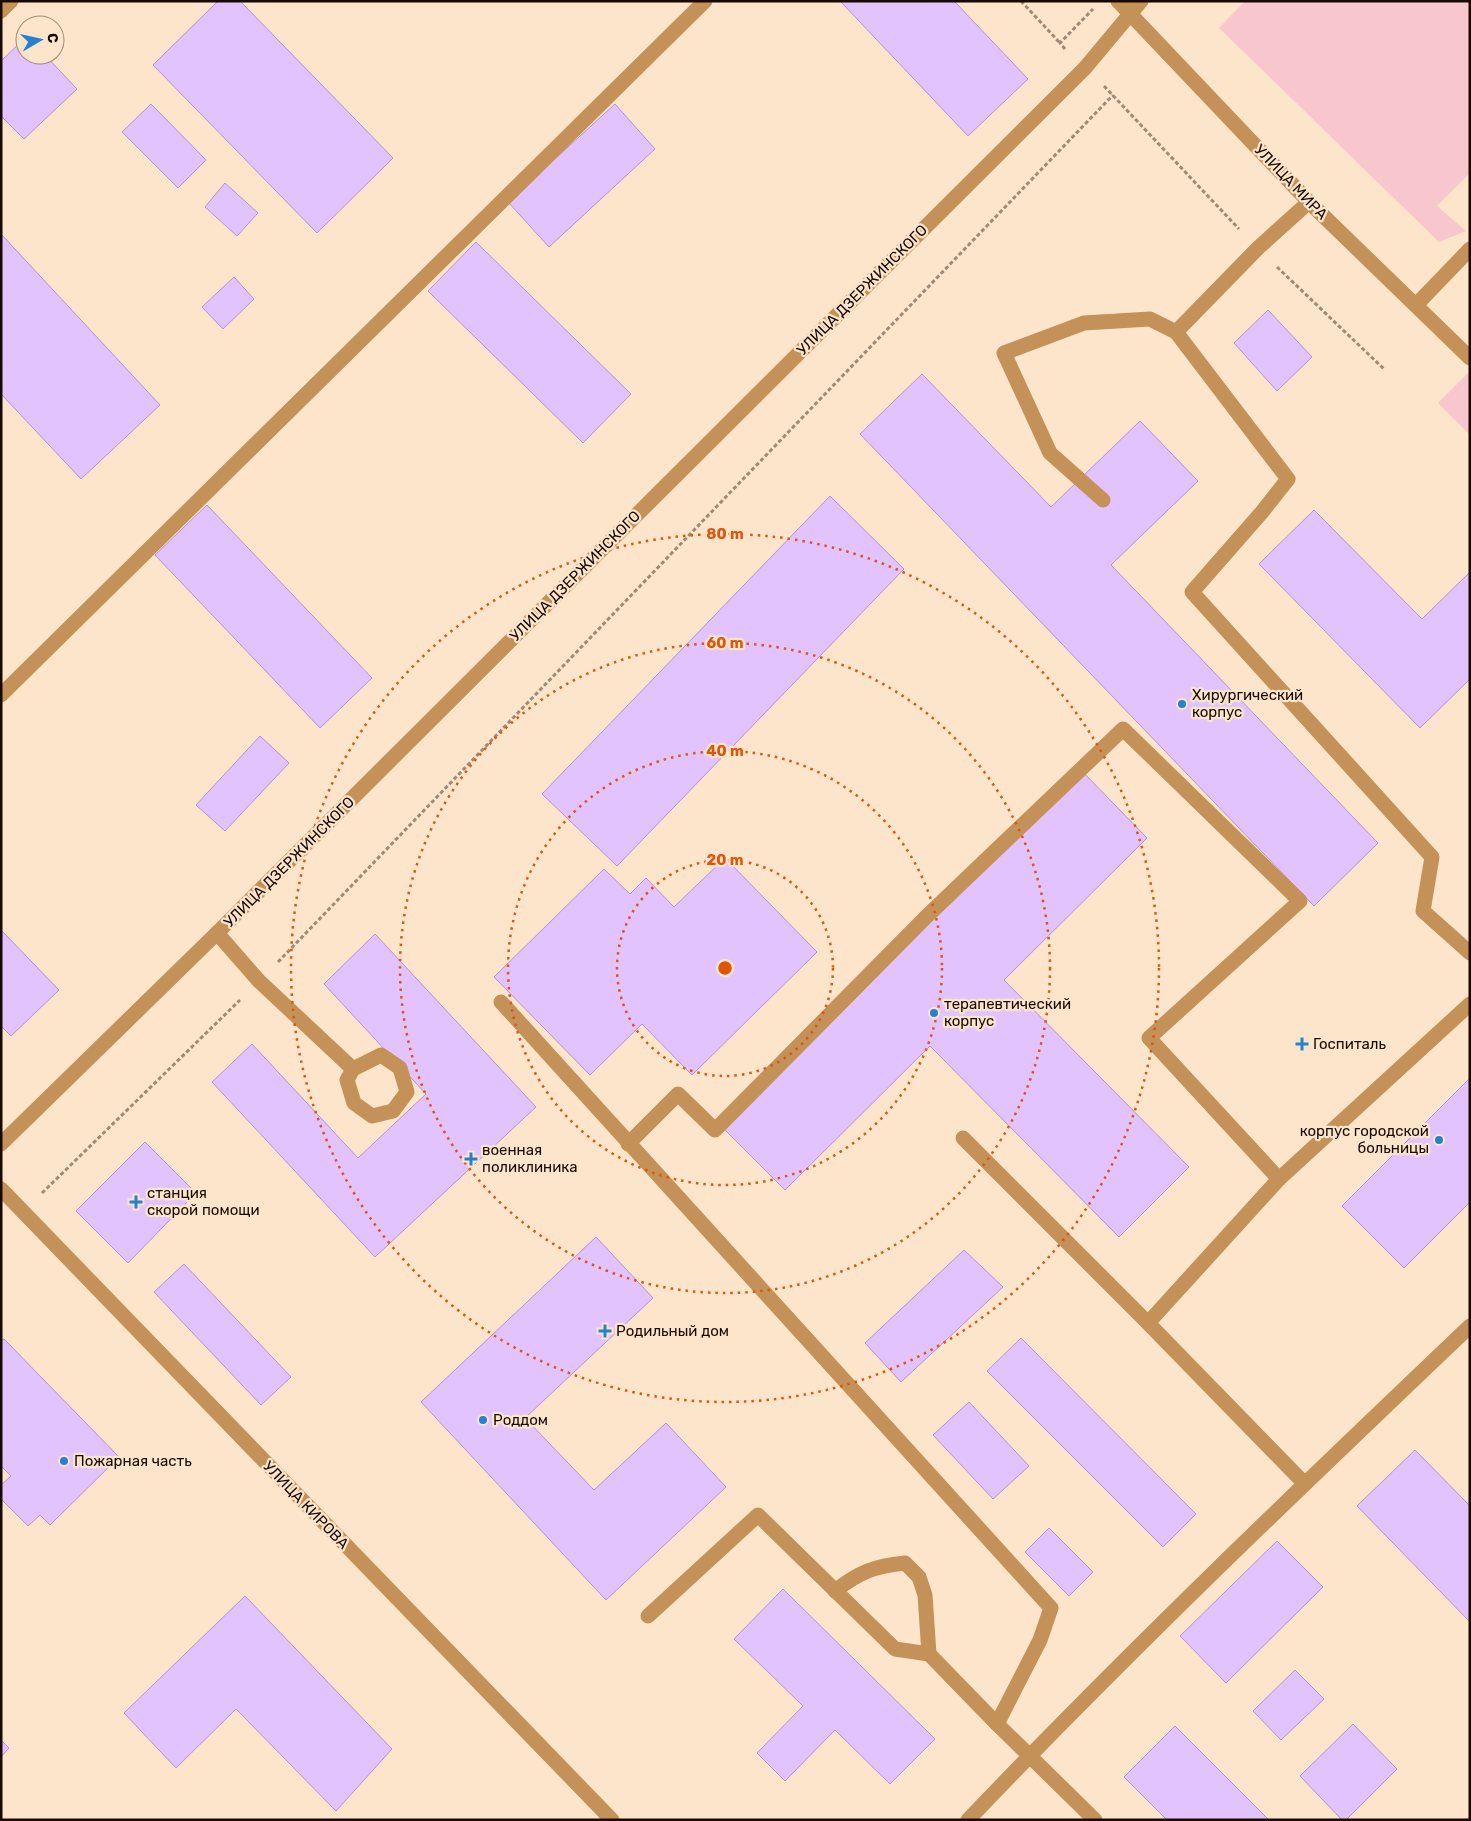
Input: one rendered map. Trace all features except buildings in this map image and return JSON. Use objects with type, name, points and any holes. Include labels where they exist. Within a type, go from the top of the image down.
[{"type":"street","points":[[1,11],[11,1]]},
{"type":"street","points":[[1,695],[705,1]]},
{"type":"street","name":"УЛИЦА МИРА","points":[[1118,1],[1309,202],[1470,358]]},
{"type":"street","name":"УЛИЦА ДЗЕРЖИНСКОГО","points":[[1,1144],[217,933],[1085,68],[1142,1]]},
{"type":"street","points":[[1176,332],[1258,248],[1309,202]]},
{"type":"street","points":[[1416,305],[1470,249]]},
{"type":"street","points":[[1103,500],[1050,452],[1004,354],[1084,323],[1150,319],[1176,332],[1288,479],[1262,512],[1192,592],[1432,857],[1423,911],[1470,953]]},
{"type":"street","points":[[628,1144],[678,1094],[715,1130],[926,917],[1123,729],[1300,901],[1149,1038],[1279,1179]]},
{"type":"street","points":[[217,933],[259,981],[353,1069]]},
{"type":"street","points":[[501,1002],[1051,1608],[1040,1640],[997,1724]]},
{"type":"street","points":[[1148,1323],[1279,1179],[1470,1004]]},
{"type":"street","points":[[963,1138],[1148,1323],[1304,1483]]},
{"type":"street","name":"УЛИЦА КИРОВА","points":[[1,1189],[612,1820]]},
{"type":"street","points":[[968,1820],[1030,1755],[1304,1483],[1470,1326]]},
{"type":"street","points":[[648,1616],[758,1515],[896,1649],[929,1654],[1095,1820]]},
{"type":"street","points":[[836,1591],[852,1577],[878,1566],[904,1563],[919,1577],[925,1595],[929,1654]]},
{"type":"path","points":[[1021,1],[1060,44],[1113,95],[1258,248],[1385,370]]},
{"type":"path","points":[[1060,44],[1094,8]]},
{"type":"path","points":[[22,1211],[259,981],[1113,95]]},
{"type":"shaded area","points":[[1245,1],[1470,1],[1470,173],[1437,206],[1466,231],[1439,242],[1219,28]]},
{"type":"shaded area","points":[[1468,373],[1470,374],[1470,435],[1438,403]]},
{"type":"place","name":"Хирургический корпус","points":[[1182,704]]},
{"type":"place","name":"терапевтический корпус","points":[[934,1013]]},
{"type":"place","name":"Госпиталь","points":[[1302,1044]]},
{"type":"place","name":"корпус городской больницы","points":[[1439,1140]]},
{"type":"place","name":"военная поликлиника","points":[[471,1159]]},
{"type":"place","name":"станция скорой помощи","points":[[136,1202]]},
{"type":"place","name":"Родильный дом","points":[[605,1331]]},
{"type":"place","name":"Роддом","points":[[483,1420]]},
{"type":"place","name":"Пожарная часть","points":[[64,1461]]}]
